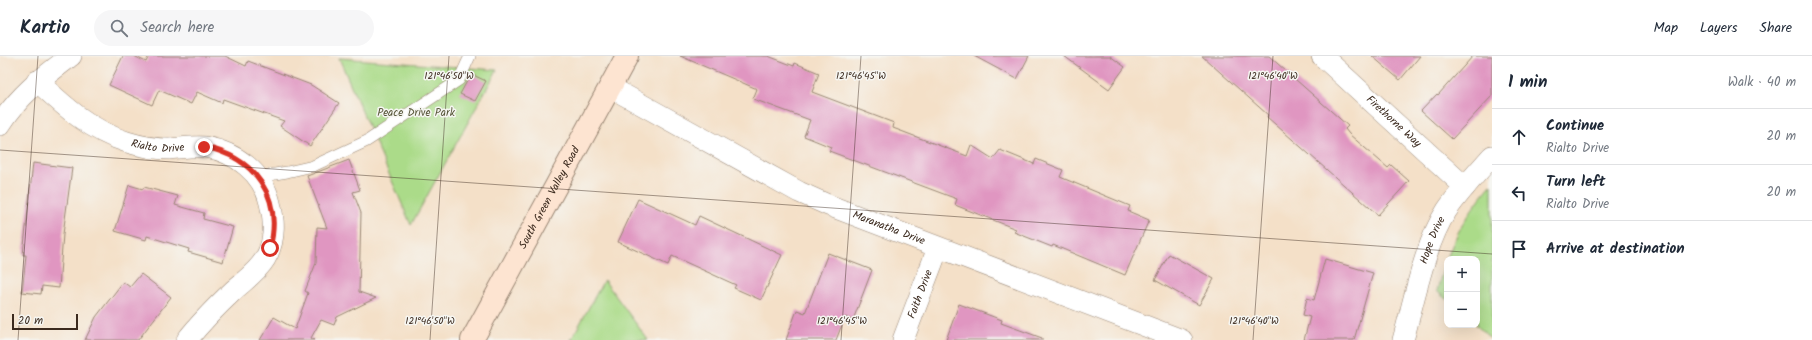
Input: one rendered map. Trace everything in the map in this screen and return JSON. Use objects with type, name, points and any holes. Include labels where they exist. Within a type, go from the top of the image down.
[{"type":"main road","name":"South Green Valley Road","points":[[472,340],[627,56]]},
{"type":"street","points":[[0,125],[22,96],[37,81],[71,56]]},
{"type":"street","name":"Firethorne Way","points":[[1322,56],[1465,187]]},
{"type":"street","name":"Rialto Drive","points":[[37,81],[71,112],[87,123],[127,142],[147,147],[167,149],[204,147],[216,149],[239,159],[257,176],[268,194],[274,221],[270,248],[257,269],[212,310],[187,340]]},
{"type":"street","name":"Maranatha Drive","points":[[610,87],[799,192],[828,205],[1182,340]]},
{"type":"street","name":"Hope Drive","points":[[1403,340],[1433,238],[1447,210],[1492,156]]},
{"type":"street","name":"Faith Drive","points":[[903,340],[938,248]]},
{"type":"lane","points":[[257,176],[287,172],[313,166],[367,141],[460,80],[470,56]]},
{"type":"green space","name":"Peace Drive Park","points":[[339,58],[497,70],[411,225]]},
{"type":"green space","points":[[1492,184],[1492,340],[1479,328],[1480,256],[1448,256],[1457,234],[1481,197]]},
{"type":"green space","points":[[1444,268],[1444,297],[1437,291]]},
{"type":"green space","points":[[604,280],[648,340],[571,340]]},
{"type":"building","points":[[123,56],[134,56],[146,62],[149,56],[225,56],[246,66],[248,61],[311,85],[339,103],[310,146],[280,126],[284,121],[223,99],[222,103],[197,92],[191,104],[159,90],[152,105],[109,85]]},
{"type":"building","points":[[680,56],[768,56],[794,66],[795,63],[819,73],[812,92],[894,123],[893,128],[967,156],[971,145],[993,159],[1000,150],[1034,164],[1036,159],[1063,170],[1060,177],[1130,206],[1128,211],[1149,220],[1125,275],[1053,245],[1052,247],[1014,232],[1016,229],[955,205],[957,199],[829,151],[831,147],[804,136],[810,120],[753,99],[757,89]]},
{"type":"building","points":[[974,56],[1029,56],[1017,79]]},
{"type":"building","points":[[1064,56],[1110,56],[1125,67],[1109,89]]},
{"type":"building","points":[[1202,56],[1269,56],[1348,126],[1345,129],[1349,134],[1388,168],[1391,165],[1409,181],[1378,215],[1267,117],[1268,115]]},
{"type":"building","points":[[1372,56],[1420,56],[1400,80]]},
{"type":"building","points":[[1473,56],[1492,56],[1492,96],[1452,139],[1421,111],[1437,94],[1438,95]]},
{"type":"building","points":[[471,74],[486,81],[475,101],[460,94]]},
{"type":"building","points":[[349,160],[360,190],[353,192],[361,213],[359,292],[376,298],[337,317],[334,325],[321,320],[311,338],[315,340],[260,340],[274,317],[295,329],[308,293],[305,291],[316,263],[317,227],[327,228],[307,176]]},
{"type":"building","points":[[33,163],[72,168],[63,234],[59,288],[42,286],[41,294],[22,292],[26,255],[23,255]]},
{"type":"building","points":[[129,185],[143,189],[144,187],[178,196],[175,205],[204,213],[203,219],[233,227],[223,262],[188,252],[189,249],[147,236],[146,240],[115,231]]},
{"type":"building","points":[[638,199],[695,225],[699,216],[782,255],[761,300],[734,288],[736,285],[672,256],[668,265],[618,242]]},
{"type":"building","points":[[828,253],[872,270],[853,320],[845,317],[836,340],[786,340],[797,310],[805,313]]},
{"type":"building","points":[[1169,254],[1214,279],[1199,305],[1155,280]]},
{"type":"building","points":[[1325,259],[1373,273],[1354,340],[1304,340],[1310,317],[1303,315],[1307,298],[1314,300]]},
{"type":"building","points":[[141,274],[171,297],[138,340],[85,340],[96,317],[123,282],[130,287]]},
{"type":"building","points":[[959,304],[1002,320],[1001,323],[1042,338],[1042,340],[946,340]]},
{"type":"route","points":[[204,147],[216,149],[239,159],[252,170],[261,181],[268,194],[274,221],[270,248]]}]
